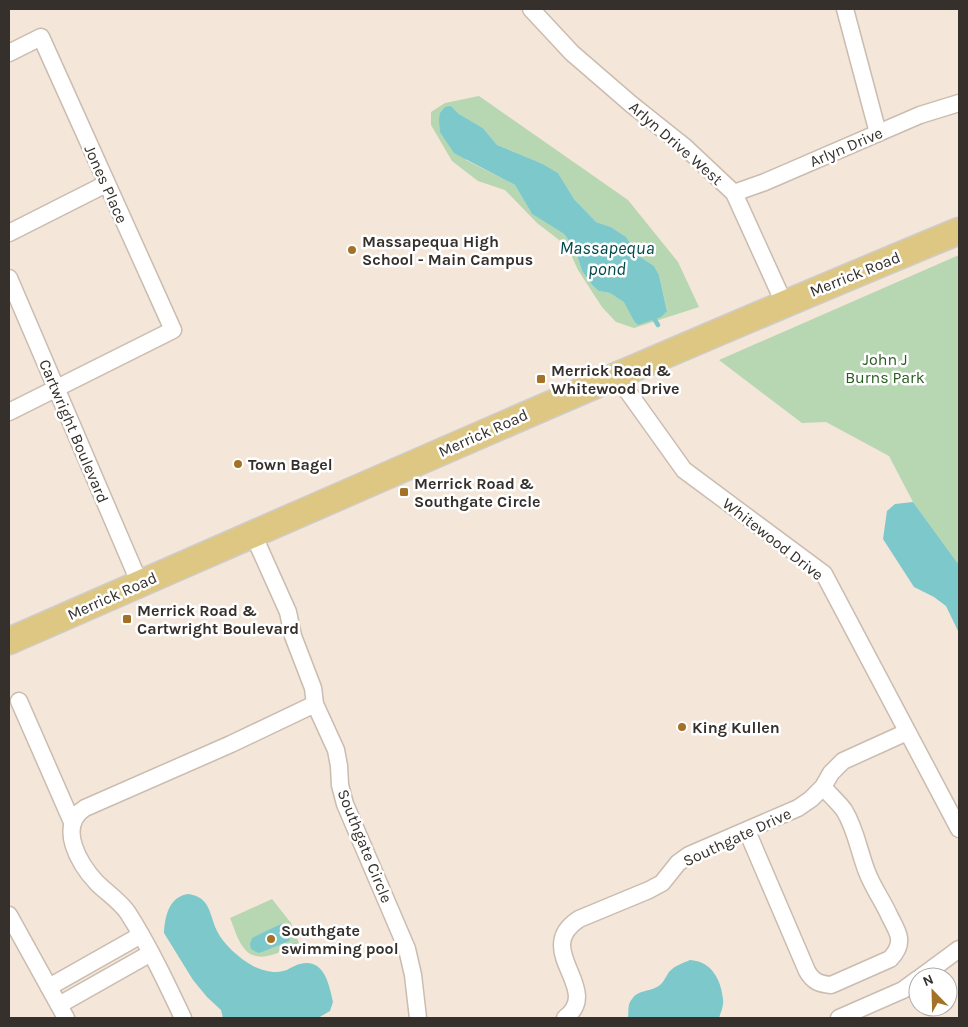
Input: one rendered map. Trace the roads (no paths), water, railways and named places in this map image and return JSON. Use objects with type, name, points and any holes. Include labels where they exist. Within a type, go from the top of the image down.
[{"type":"main road","name":"Merrick Road","points":[[9,641],[616,375],[959,231]]},
{"type":"street","name":"Arlyn Drive West","points":[[531,9],[572,53],[685,147],[734,192],[784,303]]},
{"type":"street","points":[[845,9],[878,133]]},
{"type":"street","name":"Jones Place","points":[[9,53],[41,37],[173,330],[56,388]]},
{"type":"street","name":"Arlyn Drive","points":[[734,192],[765,182],[920,115],[959,103]]},
{"type":"street","points":[[9,233],[106,184]]},
{"type":"street","name":"Cartwright Boulevard","points":[[9,278],[140,584]]},
{"type":"street","name":"Whitewood Drive","points":[[616,375],[684,470],[824,574],[959,829]]},
{"type":"street","points":[[9,412],[56,388]]},
{"type":"street","name":"Southgate Circle","points":[[253,534],[288,612],[293,636],[313,688],[315,704],[336,750],[340,785],[345,804],[407,949],[413,975],[418,1018]]},
{"type":"street","points":[[19,701],[72,822]]},
{"type":"street","points":[[183,1018],[165,978],[126,910],[96,882],[84,865],[74,846],[70,833],[72,822],[77,813],[85,808],[231,744],[315,704]]},
{"type":"street","name":"Southgate Drive","points":[[565,1018],[576,1008],[578,1000],[577,992],[562,953],[561,942],[564,933],[571,925],[579,919],[662,883],[678,863],[689,855],[798,808],[823,787],[831,773],[843,761],[907,732]]},
{"type":"street","points":[[747,831],[807,971],[815,981],[831,985],[890,959],[895,954],[899,940],[898,934],[882,899],[873,886],[844,811],[823,787]]},
{"type":"street","points":[[9,915],[63,1012],[151,952]]},
{"type":"street","points":[[49,987],[141,935]]},
{"type":"street","points":[[934,967],[959,949]]},
{"type":"street","points":[[839,1018],[908,986]]},
{"type":"water","name":"Massapequa pond","points":[[451,106],[459,114],[483,128],[497,145],[543,164],[558,173],[574,199],[596,222],[611,227],[626,237],[639,256],[654,266],[659,275],[667,311],[661,317],[638,325],[624,302],[610,293],[599,291],[593,286],[582,271],[575,249],[564,234],[532,214],[515,185],[454,153],[440,132],[439,120],[440,113],[445,107]]},
{"type":"water","points":[[913,502],[959,565],[959,633],[946,606],[934,597],[914,587],[883,539],[887,511],[895,504]]},
{"type":"water","points":[[189,894],[202,899],[208,908],[217,931],[224,941],[237,955],[253,966],[279,972],[308,963],[320,969],[327,980],[333,1002],[330,1011],[318,1018],[223,1018],[221,1010],[193,980],[164,933],[169,908],[177,899]]},
{"type":"water","name":"Southgate swimming pool","points":[[281,924],[285,925],[290,938],[289,941],[258,953],[251,949],[252,938]]},
{"type":"water","points":[[690,960],[704,964],[714,972],[717,978],[723,1001],[719,1018],[628,1018],[629,1004],[634,996],[659,986],[671,970]]},
{"type":"waterway","points":[[652,315],[658,325]]},
{"type":"place","name":"Massapequa High School - Main Campus","points":[[352,250]]},
{"type":"place","name":"Merrick Road & Whitewood Drive","points":[[541,379]]},
{"type":"place","name":"Town Bagel","points":[[238,464]]},
{"type":"place","name":"Merrick Road & Southgate Circle","points":[[404,492]]},
{"type":"place","name":"Merrick Road & Cartwright Boulevard","points":[[127,619]]},
{"type":"place","name":"King Kullen","points":[[682,727]]},
{"type":"place","name":"Southgate swimming pool","points":[[271,939]]},
{"type":"park label","name":"John J Burns Park","points":[[885,368]]}]
